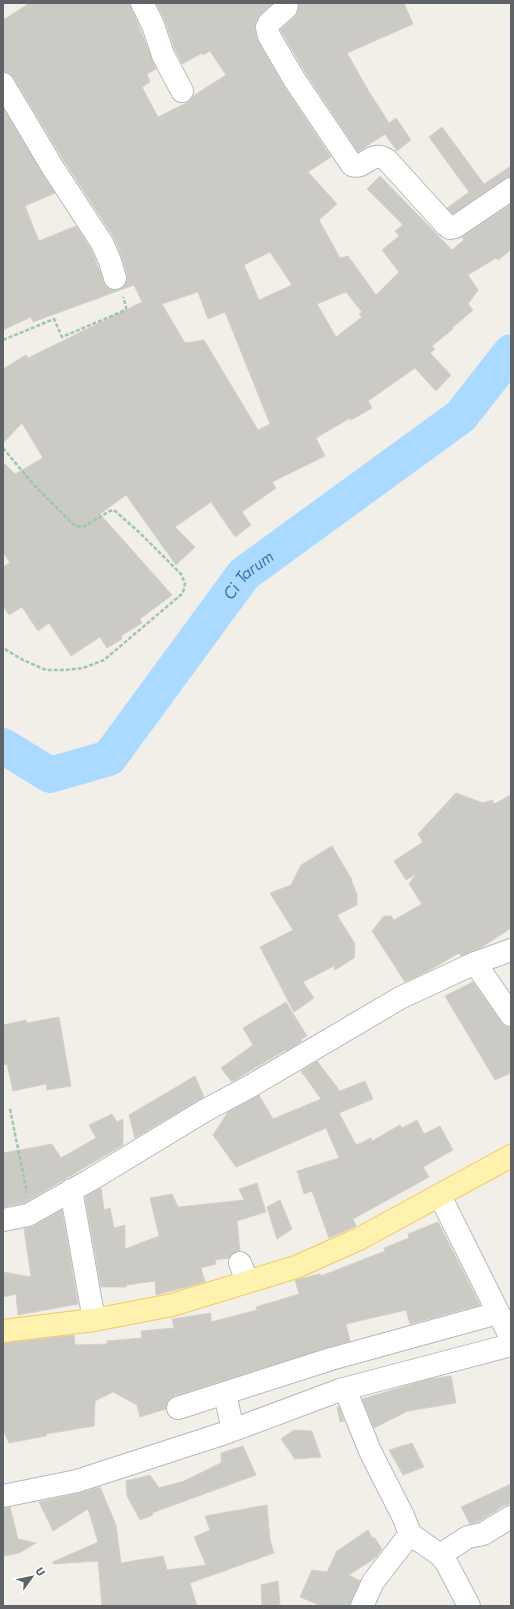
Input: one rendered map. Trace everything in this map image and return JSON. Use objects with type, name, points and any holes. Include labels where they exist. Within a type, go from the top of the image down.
[{"type":"main road","points":[[3,1331],[94,1320],[172,1305],[243,1272],[296,1267],[345,1246],[440,1196],[511,1156]]},
{"type":"street","points":[[142,3],[153,25],[163,55],[182,91]]},
{"type":"street","points":[[287,3],[286,8],[267,26],[269,36],[294,79],[352,164],[360,165],[376,156],[381,156],[387,160],[450,228],[455,227],[511,189]]},
{"type":"street","points":[[3,84],[53,168],[102,243],[110,261],[115,278]]},
{"type":"street","points":[[3,1220],[28,1215],[72,1195],[92,1179],[204,1111],[400,998],[475,963],[511,950]]},
{"type":"street","points":[[475,963],[511,1015]]},
{"type":"street","points":[[72,1195],[94,1320]]},
{"type":"street","points":[[178,1408],[225,1397],[331,1362],[503,1324],[440,1196]]},
{"type":"street","points":[[3,1496],[77,1481],[341,1388],[511,1345]]},
{"type":"street","points":[[331,1362],[341,1388],[370,1451],[404,1518],[410,1534],[440,1555],[446,1562],[469,1606]]},
{"type":"street","points":[[225,1397],[232,1427]]},
{"type":"street","points":[[440,1555],[468,1537],[483,1534],[511,1517]]},
{"type":"street","points":[[362,1606],[373,1582],[410,1534]]},
{"type":"path","points":[[3,340],[54,319],[62,337],[122,312],[126,309],[126,306],[115,278]]},
{"type":"path","points":[[3,448],[33,484],[75,526],[83,526],[114,510],[140,533],[181,574],[185,584],[183,593],[172,604],[104,660],[83,668],[46,670],[23,660],[3,648]]},
{"type":"path","points":[[10,1109],[26,1188],[28,1215]]},
{"type":"building","points":[[30,3],[130,3],[156,69],[147,74],[150,82],[142,87],[158,117],[188,102],[193,96],[226,75],[210,51],[203,55],[202,53],[182,64],[175,50],[165,21],[156,3],[273,3],[256,21],[255,30],[257,39],[284,86],[331,157],[308,172],[337,204],[319,220],[340,258],[348,256],[376,295],[399,272],[382,250],[399,236],[395,231],[403,225],[367,189],[380,176],[452,250],[464,240],[462,237],[511,204],[511,250],[498,260],[496,258],[468,275],[478,290],[468,304],[473,310],[432,346],[435,349],[430,353],[451,375],[436,391],[415,368],[368,401],[372,408],[351,420],[350,418],[316,438],[325,456],[272,482],[276,488],[242,512],[251,525],[235,537],[211,502],[175,527],[195,547],[176,565],[126,495],[100,514],[172,595],[140,619],[142,623],[121,636],[122,639],[107,648],[100,637],[71,656],[49,623],[38,631],[22,607],[9,615],[3,606],[3,567],[10,563],[3,552],[3,462],[15,474],[43,458],[22,423],[3,443],[3,369],[26,355],[28,358],[142,302],[134,285],[33,322],[31,317],[3,330],[3,108],[55,193],[25,206],[39,241],[76,226],[91,249],[106,287],[112,290],[119,290],[127,281],[127,274],[113,236],[64,161],[14,78],[9,73],[3,72],[3,20]],"holes":[[[270,252],[292,285],[259,300],[244,265]],[[198,292],[208,319],[225,312],[270,424],[258,430],[204,340],[185,343],[162,304]],[[346,292],[362,312],[359,314],[362,317],[336,337],[317,304]]]},
{"type":"building","points":[[299,3],[404,3],[413,24],[347,53],[389,123],[396,118],[411,140],[397,151],[385,134],[358,152],[305,72],[280,30],[295,17]]},
{"type":"building","points":[[442,127],[484,184],[511,166],[511,177],[504,179],[453,214],[447,208],[469,192],[429,137]]},
{"type":"building","points":[[456,793],[483,803],[492,800],[494,804],[511,795],[511,928],[482,947],[461,956],[459,953],[405,982],[372,931],[384,916],[391,916],[394,920],[422,904],[409,884],[416,874],[406,880],[394,861],[423,842],[418,834]]},
{"type":"building","points":[[332,846],[352,880],[357,894],[357,905],[337,915],[355,944],[354,958],[335,970],[334,966],[303,982],[314,998],[294,1012],[260,947],[293,930],[270,893],[291,885],[301,865]]},
{"type":"building","points":[[473,982],[501,1022],[505,1026],[511,1027],[511,1073],[495,1080],[445,996]]},
{"type":"building","points":[[286,1002],[307,1036],[286,1051],[285,1050],[232,1082],[221,1068],[253,1045],[243,1028]]},
{"type":"building","points":[[59,1017],[71,1086],[47,1090],[46,1084],[13,1091],[7,1064],[3,1065],[3,1025],[26,1020],[27,1023]]},
{"type":"building","points":[[317,1061],[340,1091],[365,1081],[373,1099],[339,1113],[356,1145],[371,1138],[372,1141],[400,1125],[402,1128],[417,1120],[424,1134],[440,1126],[453,1150],[423,1167],[429,1177],[353,1219],[356,1226],[329,1238],[312,1191],[304,1194],[297,1171],[339,1158],[326,1128],[236,1167],[213,1135],[228,1112],[259,1095],[273,1119],[321,1099],[301,1071]]},
{"type":"building","points":[[195,1076],[204,1097],[135,1138],[129,1115]]},
{"type":"building","points":[[112,1114],[117,1122],[123,1119],[123,1145],[24,1203],[3,1207],[3,1153],[52,1144],[61,1158],[96,1138],[89,1125]]},
{"type":"building","points":[[257,1183],[266,1212],[237,1221],[240,1251],[235,1252],[229,1258],[215,1260],[216,1264],[201,1268],[205,1282],[156,1295],[155,1281],[126,1285],[126,1287],[101,1287],[85,1197],[101,1188],[104,1210],[110,1208],[114,1228],[125,1225],[125,1249],[159,1236],[150,1198],[172,1194],[178,1207],[244,1200],[239,1189]]},
{"type":"building","points":[[280,1200],[292,1229],[277,1239],[267,1207]]},
{"type":"building","points":[[62,1210],[78,1304],[18,1315],[16,1294],[3,1297],[3,1272],[31,1277],[24,1229],[34,1226]]},
{"type":"building","points":[[438,1222],[480,1305],[410,1324],[406,1310],[346,1324],[350,1341],[174,1396],[169,1400],[166,1409],[140,1417],[137,1405],[113,1392],[95,1401],[94,1426],[46,1434],[46,1436],[9,1443],[3,1430],[3,1343],[74,1335],[75,1345],[107,1344],[107,1341],[142,1338],[141,1331],[174,1328],[172,1319],[211,1313],[211,1322],[257,1310],[256,1307],[299,1294],[295,1280],[320,1274],[321,1276],[385,1251],[384,1248],[409,1238],[408,1234]]},
{"type":"building","points":[[451,1376],[456,1403],[408,1411],[374,1428],[362,1399],[429,1379]]},
{"type":"building","points":[[337,1407],[339,1407],[344,1421],[340,1422]]},
{"type":"building","points":[[294,1430],[312,1431],[321,1457],[295,1459],[281,1439]]},
{"type":"building","points":[[412,1443],[424,1467],[403,1475],[389,1450]]},
{"type":"building","points":[[243,1446],[256,1475],[152,1513],[153,1515],[140,1520],[127,1496],[126,1481],[150,1475],[159,1488],[184,1481],[221,1463],[221,1453]]},
{"type":"building","points":[[511,1484],[511,1503],[499,1508],[478,1522],[470,1524],[461,1507]]},
{"type":"building","points":[[100,1487],[116,1525],[121,1563],[163,1556],[167,1570],[206,1565],[194,1537],[210,1530],[205,1516],[267,1505],[270,1540],[274,1553],[190,1583],[197,1606],[102,1606],[98,1561],[53,1564],[53,1562],[98,1542],[88,1509],[53,1531],[39,1502]]},
{"type":"building","points":[[10,1507],[18,1539],[36,1543],[19,1553],[3,1556],[3,1508]]},
{"type":"building","points":[[368,1530],[372,1538],[374,1537],[382,1549],[375,1558],[349,1575],[360,1581],[350,1606],[321,1606],[300,1597],[312,1570],[327,1572],[337,1551]]},
{"type":"building","points":[[278,1581],[280,1606],[262,1606],[261,1585]]},
{"type":"waterway","name":"Ci Tarum","points":[[3,746],[50,775],[109,758],[244,574],[461,416],[511,352]]}]
